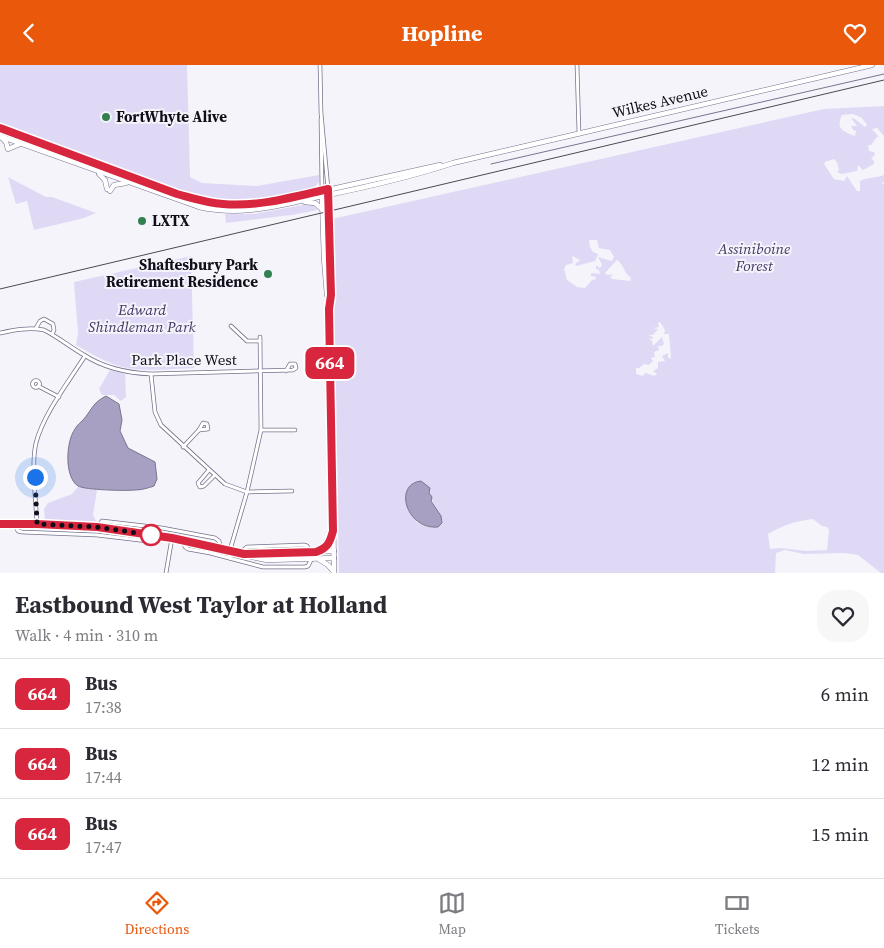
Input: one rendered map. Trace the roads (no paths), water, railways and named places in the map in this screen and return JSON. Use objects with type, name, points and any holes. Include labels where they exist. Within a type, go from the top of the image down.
[{"type":"main road","name":"Wilkes Avenue","points":[[328,195],[425,172],[454,163],[872,65]]},
{"type":"main road","points":[[0,128],[200,201],[223,204],[269,203],[324,192],[328,195],[331,295],[329,301]]},
{"type":"main road","points":[[0,136],[176,200],[210,209],[252,211],[286,204],[324,192]]},
{"type":"main road","points":[[0,136],[6,142],[8,149],[22,144]]},
{"type":"main road","name":"Wilkes Avenue","points":[[324,192],[424,167],[454,163]]},
{"type":"main road","points":[[96,171],[105,180],[109,190],[117,184],[128,183]]},
{"type":"main road","points":[[324,192],[322,209],[324,268],[329,301],[334,572]]},
{"type":"main road","points":[[286,204],[312,202],[322,209]]},
{"type":"main road","points":[[0,524],[97,527],[172,538],[267,560],[334,558]]},
{"type":"main road","points":[[314,552],[326,547],[330,542],[333,531]]},
{"type":"main road","points":[[242,553],[334,551]]},
{"type":"main road","points":[[314,559],[323,562],[334,572]]},
{"type":"street","points":[[320,65],[324,192]]},
{"type":"street","points":[[577,65],[579,134]]},
{"type":"street","points":[[36,328],[40,321],[48,320],[53,324],[54,331],[52,334]]},
{"type":"street","points":[[230,558],[230,550],[247,492],[261,430],[260,339],[247,341],[231,326]]},
{"type":"street","name":"Park Place West","points":[[0,333],[36,328],[52,334],[85,356],[107,367],[125,372],[151,374],[286,371]]},
{"type":"street","points":[[37,524],[35,444],[42,424],[85,356]]},
{"type":"street","points":[[151,374],[155,413],[161,425],[225,484],[247,492],[292,491]]},
{"type":"street","points":[[38,386],[59,397]]},
{"type":"street","points":[[183,447],[199,430]]},
{"type":"street","points":[[261,430],[296,430]]},
{"type":"street","points":[[209,470],[198,483],[200,487],[204,486],[215,475]]},
{"type":"street","points":[[97,527],[102,521],[162,529],[216,539],[219,541],[221,548]]},
{"type":"street","points":[[14,524],[18,531],[22,532],[97,535],[156,543],[163,537]]},
{"type":"street","points":[[166,573],[172,538]]},
{"type":"street","points":[[182,540],[188,549],[267,568],[305,567],[314,559]]},
{"type":"waterway","points":[[491,164],[884,74]]},
{"type":"railway","points":[[0,289],[884,80]]},
{"type":"place","name":"FortWhyte Alive","points":[[106,117]]},
{"type":"place","name":"LXTX","points":[[142,221]]},
{"type":"place","name":"Shaftesbury Park Retirement Residence","points":[[268,274]]},
{"type":"park label","name":"Assiniboine Forest","points":[[754,258]]},
{"type":"park label","name":"Edward Shindleman Park","points":[[142,318]]}]
